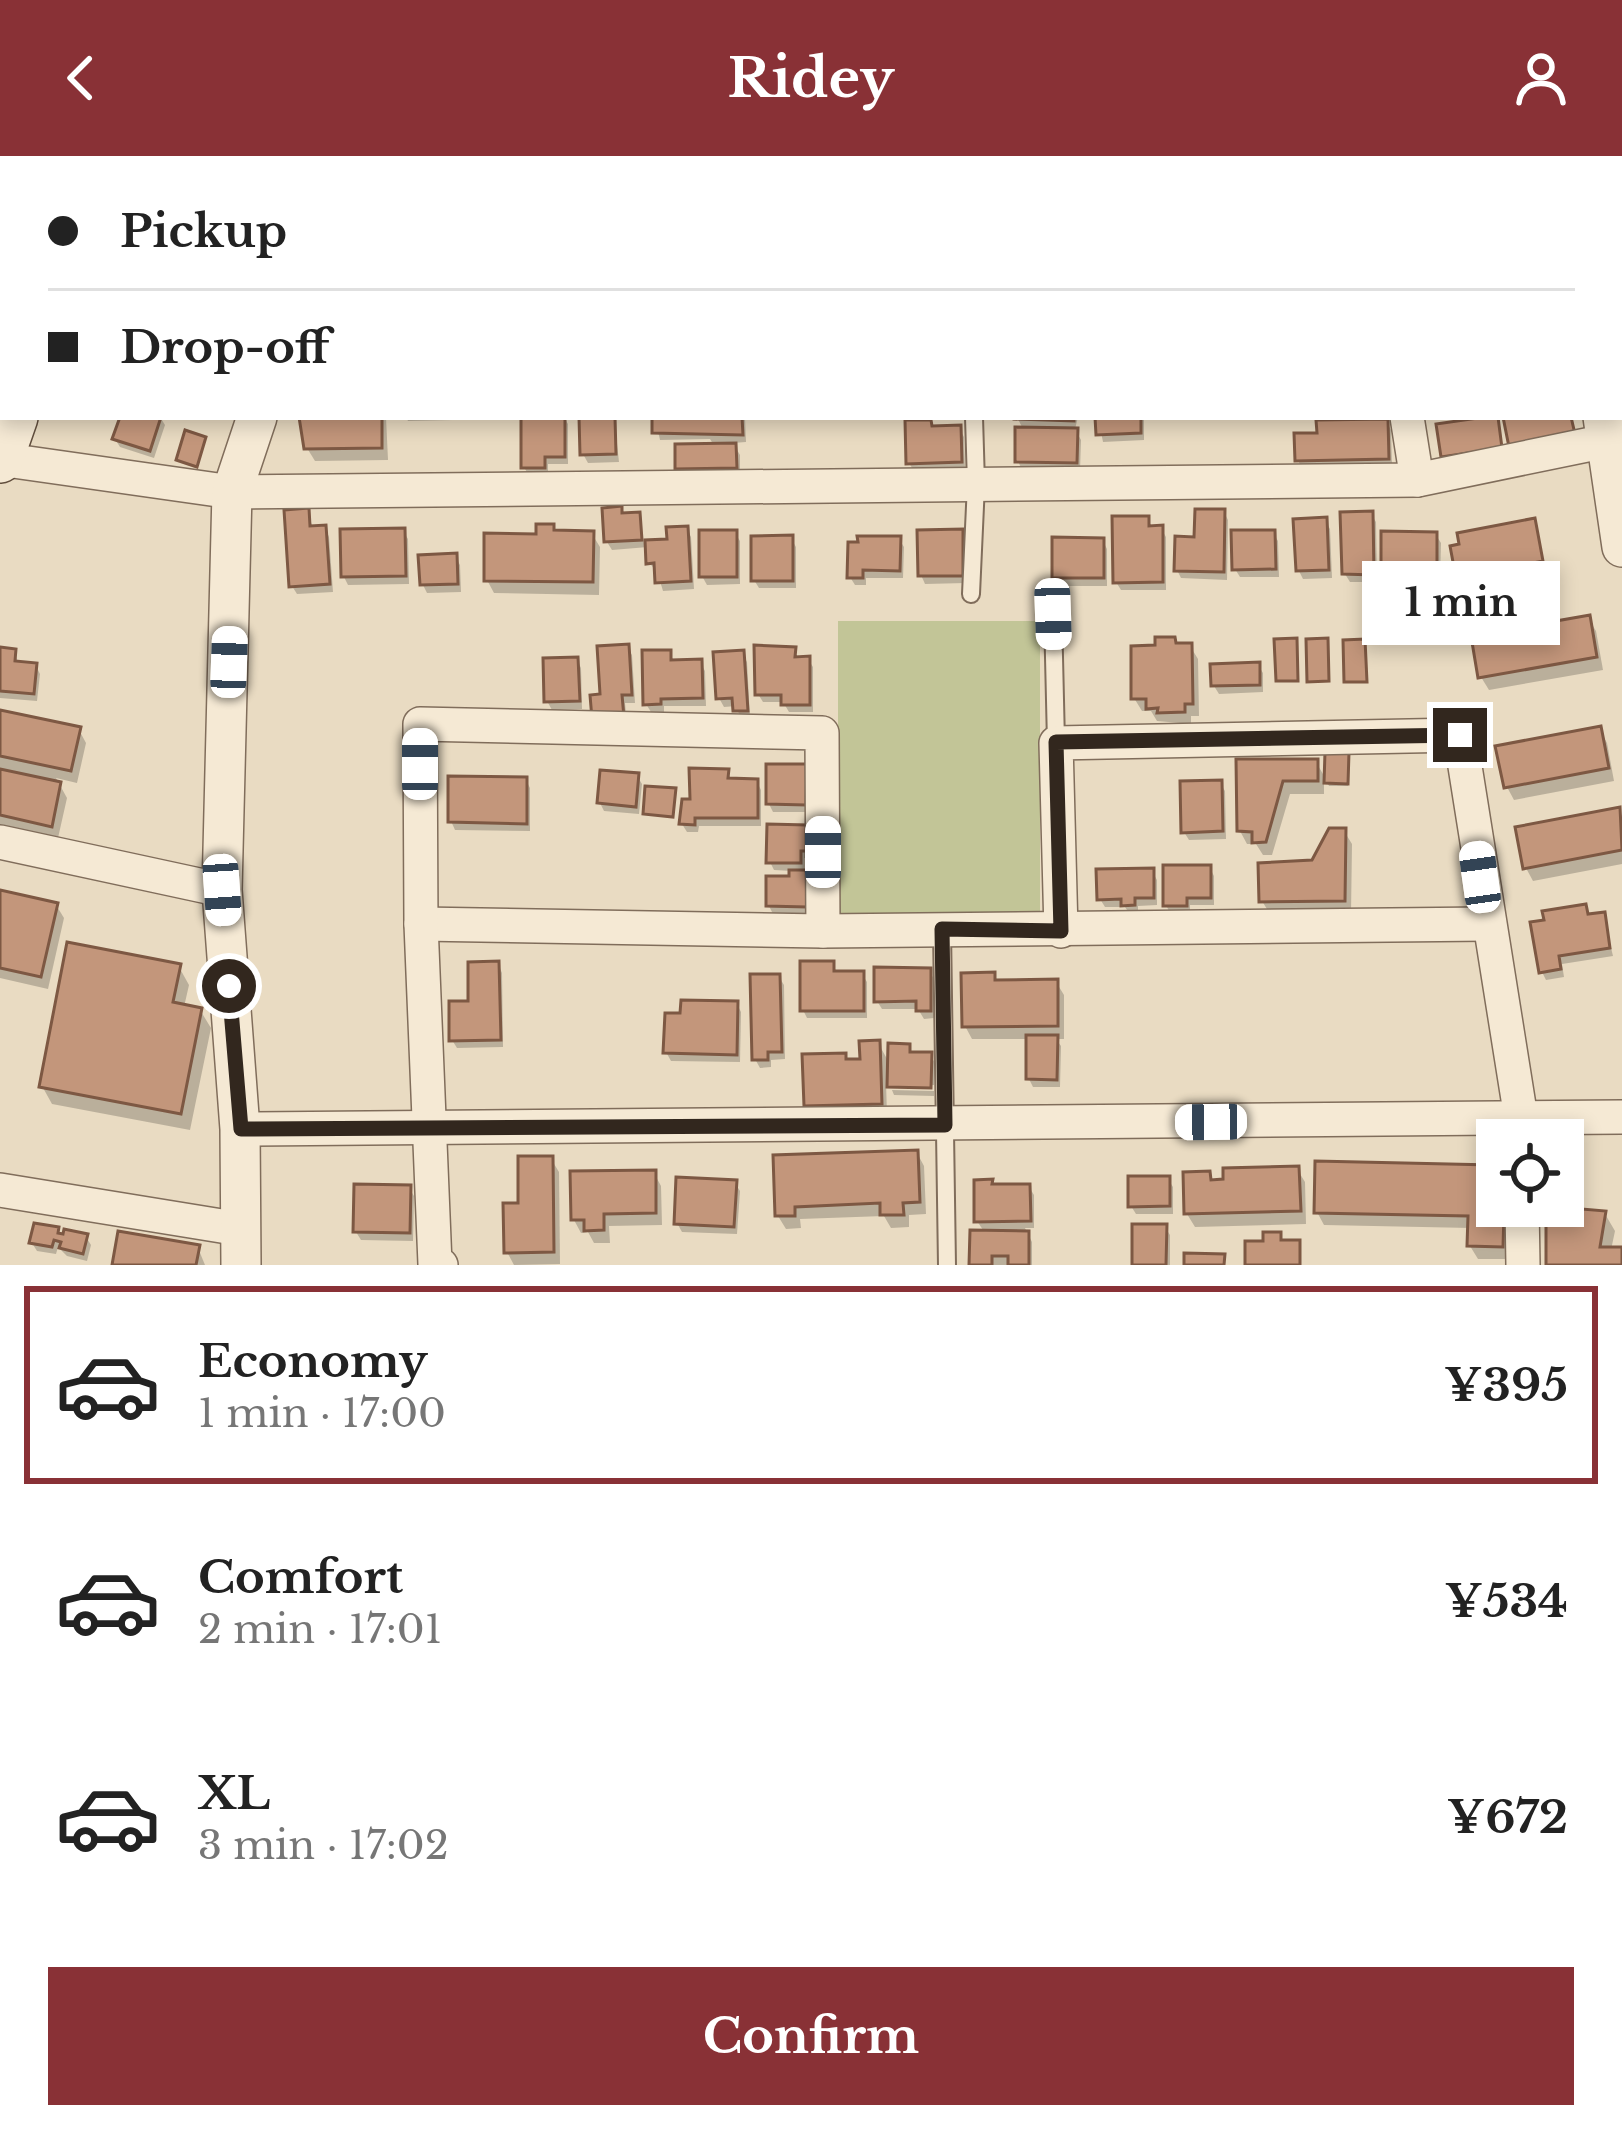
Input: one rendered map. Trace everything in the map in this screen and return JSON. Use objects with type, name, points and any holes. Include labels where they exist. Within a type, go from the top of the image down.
[{"type":"main road","points":[[0,460],[14,420]]},
{"type":"street","points":[[0,1190],[240,1247],[241,1129],[222,890],[232,492],[256,420]]},
{"type":"street","points":[[1408,420],[1418,480]]},
{"type":"street","points":[[0,460],[232,492],[1418,480],[1605,429],[1622,547]]},
{"type":"street","points":[[441,1265],[435,1264],[421,924],[420,724],[822,733],[823,931]]},
{"type":"street","points":[[1061,931],[1056,742],[1460,735],[1519,1119]]},
{"type":"street","points":[[0,842],[222,890]]},
{"type":"street","points":[[421,924],[1061,931],[1487,924]]},
{"type":"street","points":[[1584,1122],[1622,1117]]},
{"type":"street","points":[[241,1129],[945,1125],[1476,1129]]},
{"type":"street","points":[[1522,1227],[1522,1265]]},
{"type":"lane","points":[[971,594],[974,420]]},
{"type":"lane","points":[[1053,614],[1056,742]]},
{"type":"lane","points":[[942,929],[947,1265]]},
{"type":"green space","points":[[838,621],[1040,621],[1040,918],[838,918]]},
{"type":"building","points":[[119,420],[160,420],[150,451],[112,439]]},
{"type":"building","points":[[299,420],[382,420],[382,448],[304,449]]},
{"type":"building","points":[[521,420],[565,420],[565,457],[545,457],[545,468],[521,468]]},
{"type":"building","points":[[579,420],[615,420],[616,454],[580,455]]},
{"type":"building","points":[[652,420],[742,420],[743,435],[652,433]]},
{"type":"building","points":[[905,420],[961,425],[962,462],[906,464]]},
{"type":"building","points":[[1095,420],[1141,420],[1141,433],[1096,435]]},
{"type":"building","points":[[1316,420],[1388,420],[1389,459],[1295,461],[1294,433],[1317,433]]},
{"type":"building","points":[[1498,420],[1502,448],[1441,457],[1436,424]]},
{"type":"building","points":[[1504,420],[1572,420],[1575,434],[1509,447]]},
{"type":"building","points":[[1015,427],[1078,428],[1077,463],[1015,462]]},
{"type":"building","points":[[185,430],[206,437],[197,467],[176,460]]},
{"type":"building","points":[[736,443],[737,468],[675,469],[675,444]]},
{"type":"building","points":[[622,506],[622,513],[640,512],[642,540],[604,542],[602,508]]},
{"type":"building","points":[[309,508],[310,526],[326,525],[330,584],[289,587],[284,510]]},
{"type":"building","points":[[1195,509],[1225,509],[1224,572],[1174,571],[1175,536],[1194,537]]},
{"type":"building","points":[[1373,511],[1374,575],[1342,574],[1340,512]]},
{"type":"building","points":[[1112,516],[1149,516],[1149,526],[1163,525],[1163,582],[1113,583]]},
{"type":"building","points":[[1327,517],[1329,570],[1296,571],[1293,519]]},
{"type":"building","points":[[1535,518],[1543,561],[1456,578],[1450,546],[1459,544],[1457,533]]},
{"type":"building","points":[[536,524],[554,524],[554,530],[594,531],[593,582],[484,581],[484,533],[536,534]]},
{"type":"building","points":[[688,526],[691,581],[655,583],[654,563],[646,564],[645,540],[667,539],[666,527]]},
{"type":"building","points":[[405,528],[406,576],[341,577],[340,529]]},
{"type":"building","points":[[963,529],[963,576],[918,576],[917,530]]},
{"type":"building","points":[[699,530],[737,530],[737,577],[699,577]]},
{"type":"building","points":[[1231,530],[1275,530],[1276,569],[1232,570]]},
{"type":"building","points":[[1381,531],[1437,532],[1437,573],[1381,572]]},
{"type":"building","points":[[793,535],[793,581],[751,581],[751,536]]},
{"type":"building","points":[[857,536],[901,536],[900,571],[863,570],[863,578],[847,578],[848,542],[858,542]]},
{"type":"building","points":[[1052,537],[1104,538],[1104,578],[1052,578]]},
{"type":"building","points":[[457,553],[458,584],[420,585],[418,555]]},
{"type":"building","points":[[1590,615],[1597,657],[1478,678],[1471,636]]},
{"type":"building","points":[[1155,637],[1192,643],[1193,704],[1185,704],[1185,712],[1157,713],[1158,708],[1146,709],[1146,699],[1131,699],[1131,646],[1155,645]]},
{"type":"building","points":[[1297,638],[1298,681],[1276,681],[1274,639]]},
{"type":"building","points":[[1328,638],[1329,681],[1307,682],[1306,639]]},
{"type":"building","points":[[1365,639],[1367,682],[1344,682],[1343,640]]},
{"type":"building","points":[[629,644],[632,695],[622,695],[624,717],[592,719],[590,695],[600,694],[597,646]]},
{"type":"building","points":[[754,645],[796,647],[795,657],[810,656],[810,705],[781,705],[781,695],[755,695]]},
{"type":"building","points":[[0,647],[16,649],[15,661],[37,663],[34,694],[0,691]]},
{"type":"building","points":[[642,650],[671,650],[671,660],[702,659],[703,698],[661,699],[661,704],[643,705]]},
{"type":"building","points":[[744,650],[748,711],[733,711],[732,698],[716,699],[713,652]]},
{"type":"building","points":[[578,657],[580,701],[544,702],[543,658]]},
{"type":"building","points":[[1260,662],[1260,685],[1211,686],[1210,664]]},
{"type":"building","points":[[0,710],[81,727],[71,771],[0,756]]},
{"type":"building","points":[[1601,726],[1609,768],[1504,788],[1495,746]]},
{"type":"building","points":[[1325,752],[1349,752],[1348,784],[1324,783]]},
{"type":"building","points":[[1236,759],[1318,759],[1318,781],[1283,781],[1266,842],[1252,843],[1252,832],[1237,831]]},
{"type":"building","points":[[766,764],[807,764],[806,805],[766,804]]},
{"type":"building","points":[[689,768],[729,769],[728,778],[758,779],[758,818],[695,818],[695,825],[679,824],[682,799],[690,799]]},
{"type":"building","points":[[0,769],[61,782],[52,827],[0,815]]},
{"type":"building","points":[[600,770],[639,773],[636,807],[597,803]]},
{"type":"building","points":[[448,776],[527,777],[527,824],[448,822]]},
{"type":"building","points":[[1222,780],[1223,831],[1181,833],[1180,781]]},
{"type":"building","points":[[645,786],[676,788],[673,817],[643,814]]},
{"type":"building","points":[[1620,807],[1622,850],[1523,869],[1515,827]]},
{"type":"building","points":[[767,824],[807,825],[807,851],[801,851],[801,863],[766,863]]},
{"type":"building","points":[[1329,828],[1346,828],[1345,901],[1259,902],[1258,863],[1312,860]]},
{"type":"building","points":[[1163,865],[1211,865],[1211,898],[1187,898],[1187,906],[1163,906]]},
{"type":"building","points":[[1154,868],[1154,898],[1135,898],[1135,905],[1121,906],[1121,899],[1097,900],[1096,869]]},
{"type":"building","points":[[789,870],[805,870],[808,875],[807,907],[766,906],[766,876],[789,876]]},
{"type":"building","points":[[0,890],[58,903],[41,977],[0,968]]},
{"type":"building","points":[[1586,904],[1588,914],[1605,912],[1610,948],[1559,956],[1561,969],[1539,973],[1530,922],[1544,920],[1542,911]]},
{"type":"building","points":[[67,942],[181,964],[173,1002],[202,1008],[181,1114],[39,1087]]},
{"type":"building","points":[[499,961],[501,1040],[449,1041],[449,1001],[468,1001],[468,962]]},
{"type":"building","points":[[800,961],[834,961],[834,971],[864,971],[864,1011],[800,1011]]},
{"type":"building","points":[[874,967],[931,968],[931,1011],[916,1011],[916,1001],[874,1002]]},
{"type":"building","points":[[995,972],[995,980],[1058,979],[1058,1026],[962,1027],[961,973]]},
{"type":"building","points":[[750,974],[780,974],[782,1052],[768,1052],[768,1060],[752,1060]]},
{"type":"building","points":[[681,1000],[738,1001],[737,1055],[663,1053],[665,1013],[680,1013]]},
{"type":"building","points":[[1026,1035],[1058,1035],[1057,1080],[1026,1079]]},
{"type":"building","points":[[880,1040],[882,1104],[804,1106],[802,1054],[846,1053],[846,1059],[860,1059],[859,1041]]},
{"type":"building","points":[[888,1043],[910,1044],[910,1052],[932,1052],[931,1088],[887,1087]]},
{"type":"building","points":[[918,1150],[920,1202],[903,1203],[904,1215],[880,1215],[880,1203],[795,1207],[795,1216],[775,1216],[773,1155]]},
{"type":"building","points":[[518,1156],[553,1156],[554,1252],[504,1253],[503,1203],[518,1203]]},
{"type":"building","points":[[1315,1161],[1476,1165],[1476,1227],[1504,1227],[1503,1247],[1467,1246],[1468,1216],[1314,1213]]},
{"type":"building","points":[[1299,1166],[1301,1211],[1184,1214],[1183,1172],[1210,1171],[1211,1180],[1223,1179],[1223,1168]]},
{"type":"building","points":[[656,1170],[656,1213],[604,1214],[604,1230],[584,1231],[584,1220],[571,1220],[570,1171]]},
{"type":"building","points":[[1128,1176],[1170,1176],[1170,1206],[1128,1207]]},
{"type":"building","points":[[676,1177],[737,1180],[734,1227],[674,1224]]},
{"type":"building","points":[[993,1179],[992,1184],[1030,1184],[1031,1221],[974,1222],[974,1180]]},
{"type":"building","points":[[354,1184],[411,1185],[410,1233],[353,1232]]},
{"type":"building","points":[[1584,1209],[1606,1211],[1600,1247],[1622,1247],[1622,1265],[1546,1265],[1546,1227],[1584,1227]]},
{"type":"building","points":[[34,1223],[59,1227],[58,1233],[63,1234],[64,1229],[88,1234],[83,1254],[59,1248],[61,1242],[54,1240],[52,1247],[29,1243]]},
{"type":"building","points":[[1132,1224],[1167,1224],[1166,1265],[1132,1265]]},
{"type":"building","points":[[970,1230],[1029,1231],[1029,1265],[1008,1265],[1008,1256],[992,1256],[992,1265],[969,1265]]},
{"type":"building","points":[[118,1231],[200,1245],[196,1265],[112,1265]]},
{"type":"building","points":[[1263,1232],[1281,1232],[1281,1240],[1300,1240],[1300,1265],[1245,1265],[1245,1241],[1263,1241]]},
{"type":"building","points":[[1184,1253],[1225,1254],[1224,1265],[1184,1265]]},
{"type":"route","points":[[229,986],[241,1129],[945,1125],[942,929],[1061,931],[1056,742],[1460,735]]}]
